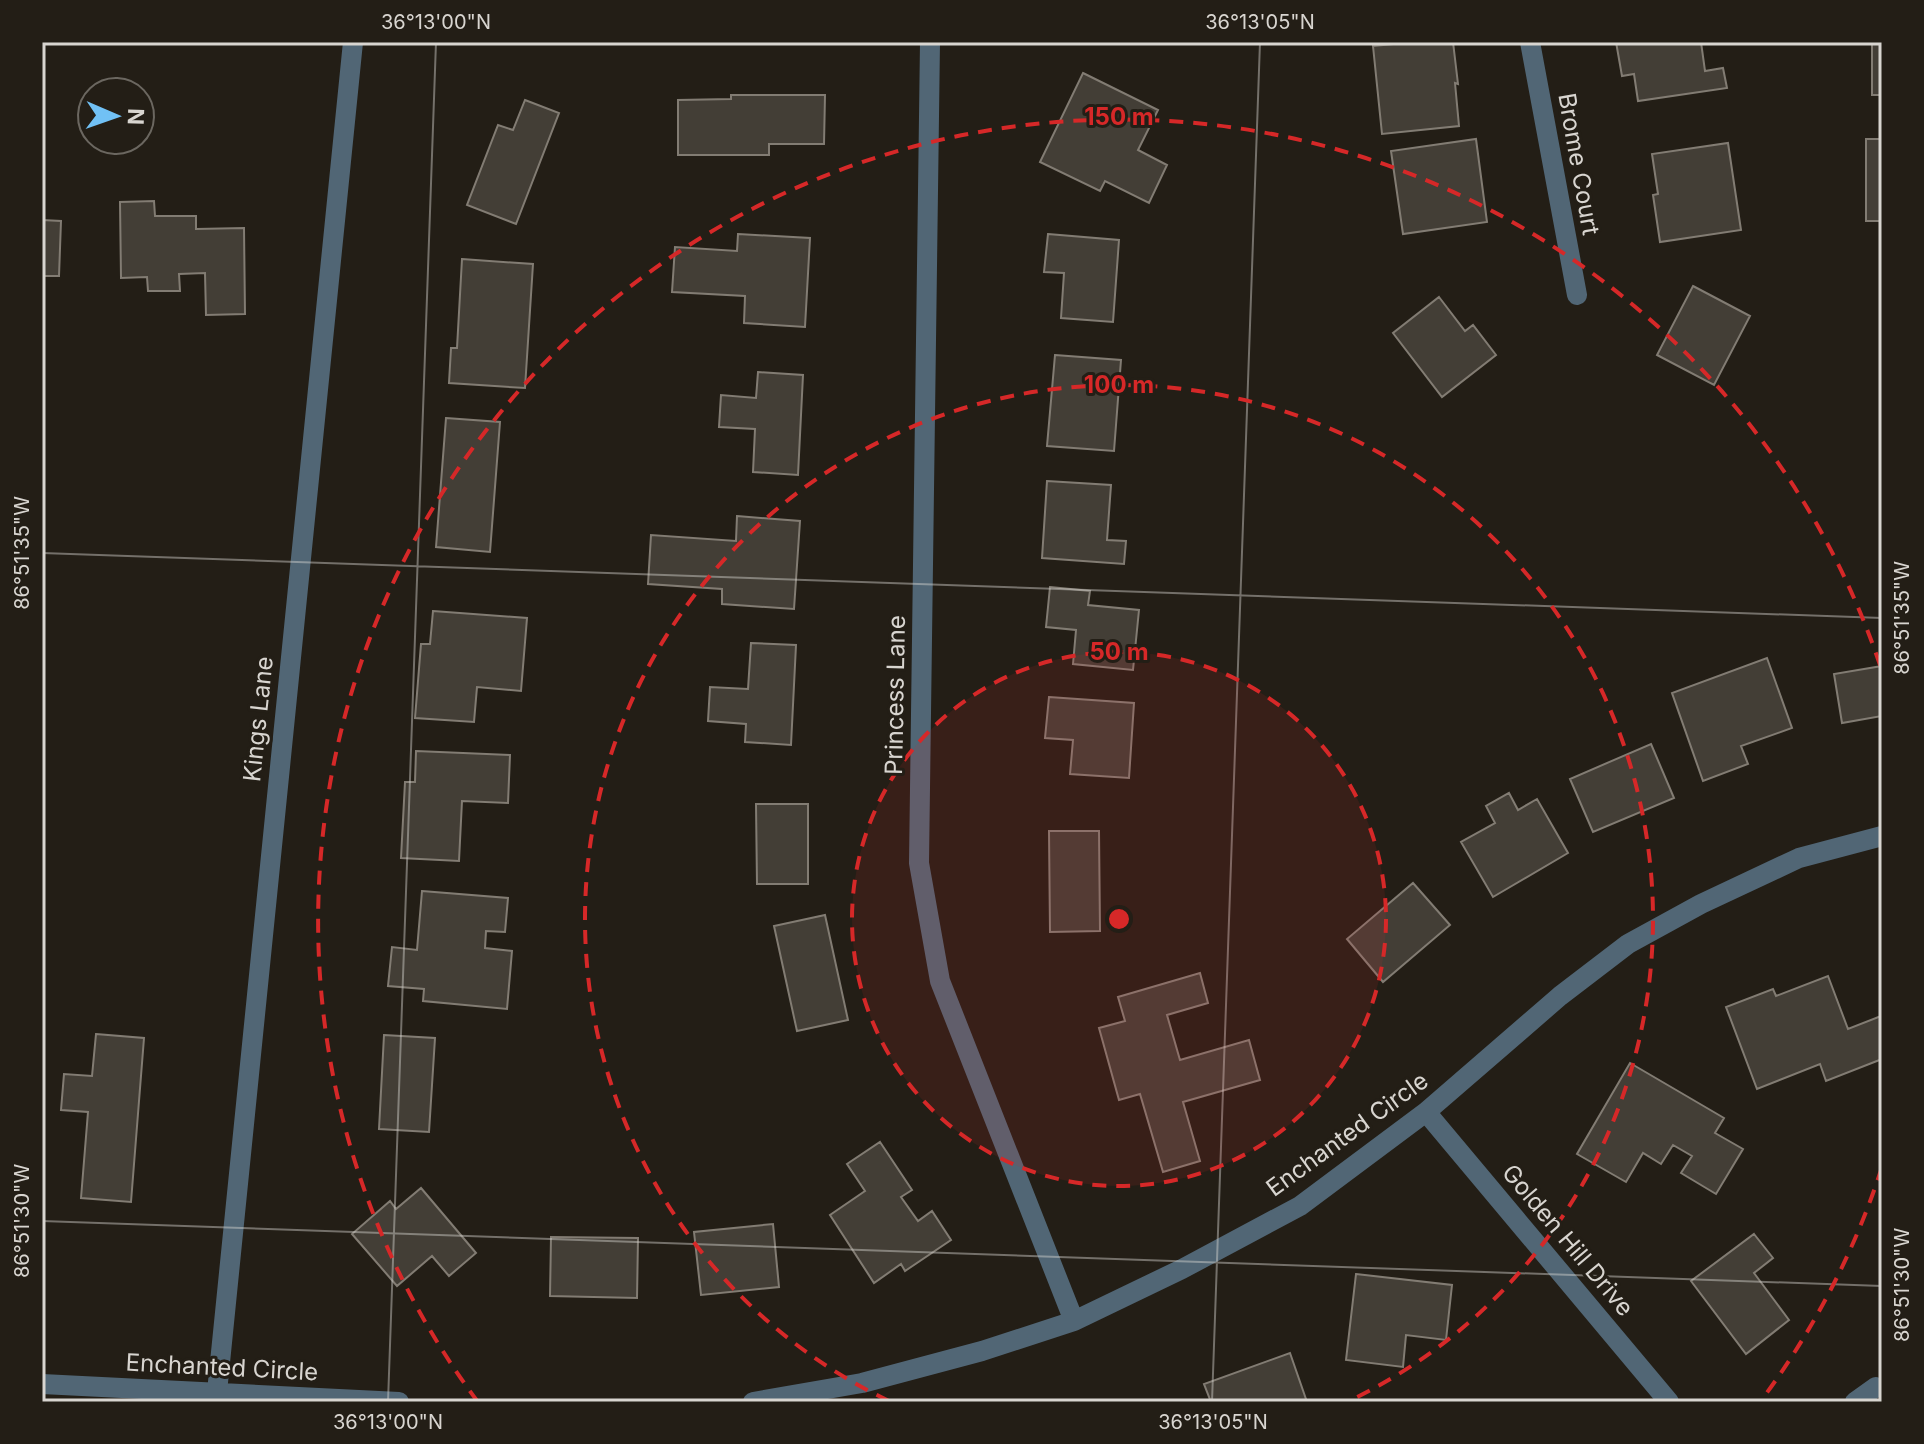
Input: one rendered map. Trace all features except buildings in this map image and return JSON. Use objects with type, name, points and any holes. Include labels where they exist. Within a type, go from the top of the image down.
[{"type":"street","name":"Kings Lane","points":[[216,1398],[353,42]]},
{"type":"street","name":"Princess Lane","points":[[930,42],[919,863],[940,981],[1074,1321]]},
{"type":"street","name":"Brome Court","points":[[1530,42],[1577,295]]},
{"type":"street","name":"Enchanted Circle","points":[[753,1402],[862,1383],[982,1351],[1074,1321],[1182,1269],[1300,1206],[1426,1112],[1560,996],[1628,944],[1701,904],[1799,858],[1882,836]]},
{"type":"street","name":"Golden Hill Drive","points":[[1426,1112],[1669,1402]]},
{"type":"street","name":"Enchanted Circle","points":[[42,1384],[216,1398],[399,1402]]},
{"type":"street","points":[[1855,1402],[1876,1387]]}]
